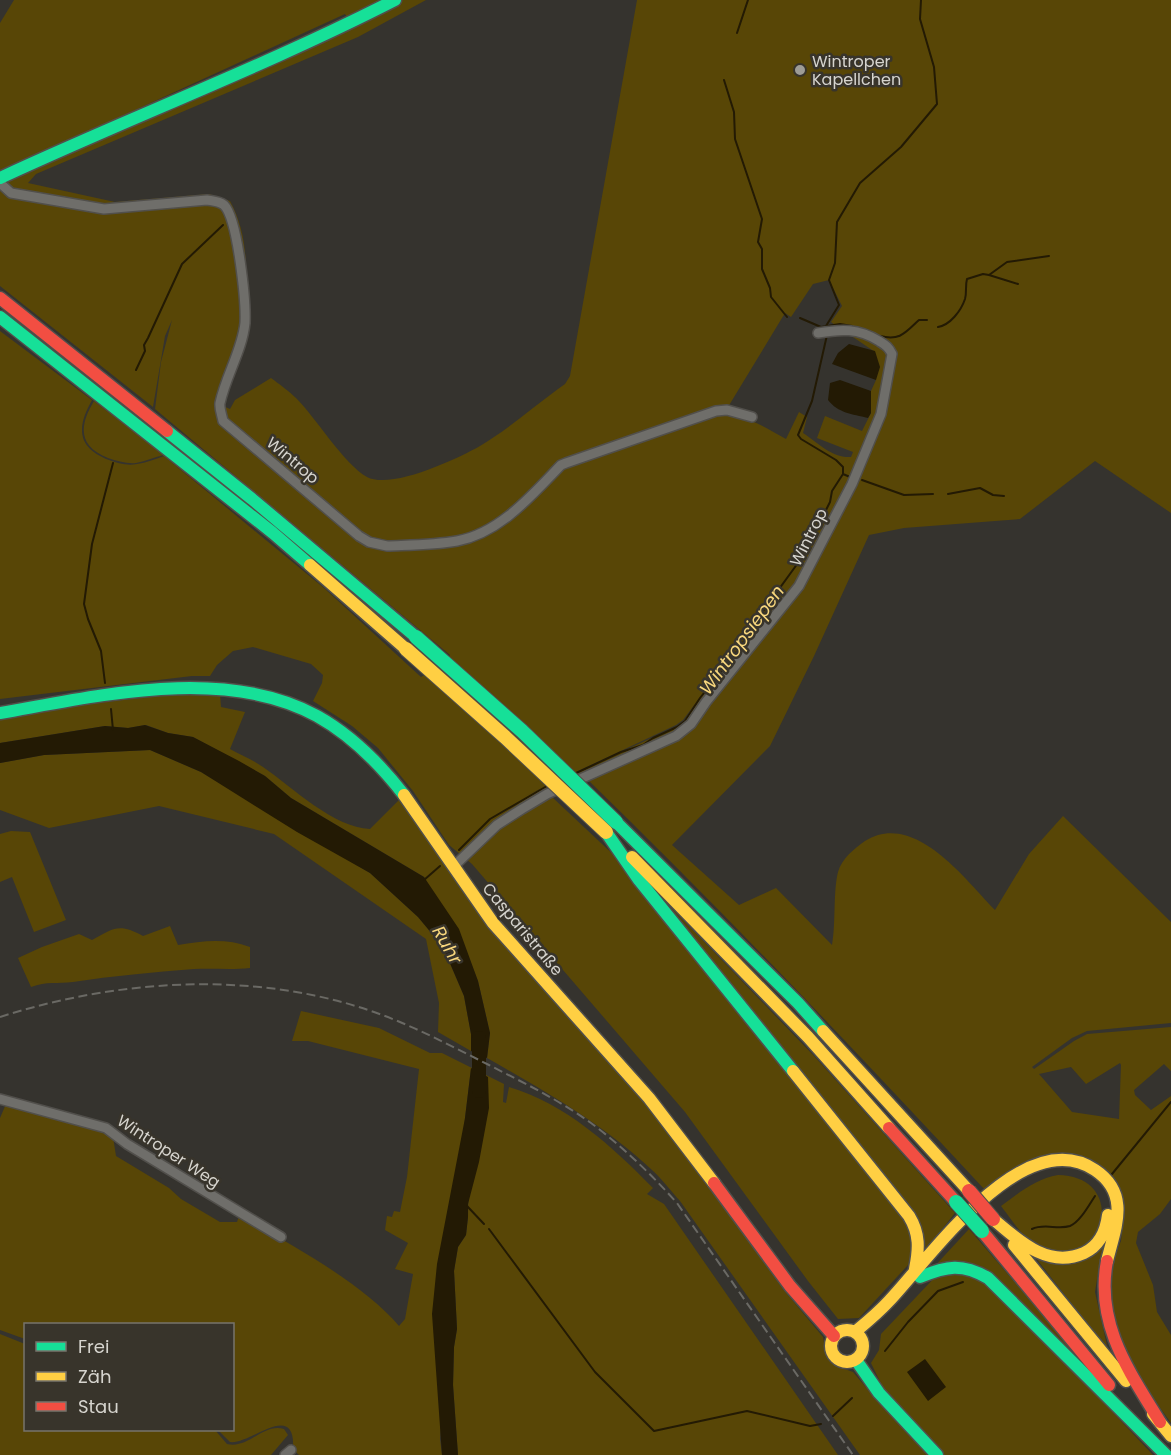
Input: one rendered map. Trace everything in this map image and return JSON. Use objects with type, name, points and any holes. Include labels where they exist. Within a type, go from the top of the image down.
[{"type":"main road","points":[[0,180],[69,145],[294,48],[395,0]]},
{"type":"main road","points":[[0,298],[252,499],[416,637],[522,731],[679,903],[808,1037],[982,1231],[1167,1455]]},
{"type":"main road","points":[[0,317],[273,533],[611,827],[798,1003],[969,1191],[1171,1437]]},
{"type":"main road","name":"Casparistraße","points":[[0,713],[108,697],[205,689],[276,699],[316,715],[355,741],[408,799],[486,914],[630,1074],[805,1306],[834,1335]]},
{"type":"main road","points":[[611,827],[639,880],[913,1222],[920,1239],[917,1274]]},
{"type":"main road","points":[[917,1274],[947,1232],[980,1201],[1011,1179],[1054,1159],[1074,1160],[1091,1166],[1109,1183],[1117,1206],[1116,1229],[1106,1263],[1104,1285],[1108,1327],[1120,1355],[1160,1422]]},
{"type":"main road","points":[[858,1337],[917,1274],[981,1212],[1012,1188],[1041,1172],[1063,1167],[1080,1170],[1101,1187],[1108,1206],[1108,1222],[1100,1240],[1084,1253],[1066,1259],[1047,1257],[1033,1251],[993,1219]]},
{"type":"main road","points":[[917,1274],[953,1266],[971,1269],[988,1278],[1167,1455]]},
{"type":"main road","points":[[845,1330],[858,1337],[862,1351],[856,1360],[844,1363],[832,1356],[830,1349],[834,1335],[845,1330]]},
{"type":"main road","points":[[856,1360],[879,1393],[937,1455]]},
{"type":"street","name":"Wintrop","points":[[0,180],[11,193],[104,209],[207,200],[215,201],[225,207],[232,223],[240,263],[245,323],[220,405],[223,421],[359,536],[375,544],[387,546],[463,539],[496,525],[526,501],[561,465],[716,411],[728,410],[752,417]]},
{"type":"street","name":"Wintrop","points":[[453,867],[496,825],[547,794],[684,731],[799,586],[852,484],[881,414],[891,354],[888,346],[857,331],[843,329],[818,333]]},
{"type":"street","name":"Wintroper Weg","points":[[0,1099],[106,1128],[127,1144],[280,1237]]},
{"type":"shaded area","points":[[14,0],[426,0],[358,37],[36,174],[28,183],[115,202],[209,194],[230,201],[242,232],[246,265],[242,265],[239,269],[242,320],[239,343],[218,404],[226,416],[223,406],[230,409],[235,400],[271,378],[296,398],[358,471],[378,480],[424,471],[480,446],[565,384],[570,376],[637,0],[1171,0],[1171,513],[1095,461],[1020,519],[904,528],[869,535],[770,746],[672,845],[739,905],[776,888],[832,945],[838,872],[845,858],[865,841],[883,834],[902,834],[920,841],[954,866],[995,910],[1029,854],[1063,816],[1171,922],[1171,1023],[1087,1031],[1072,1038],[1032,1067],[1034,1069],[1087,1034],[1171,1027],[1171,1071],[1164,1064],[1134,1090],[1135,1095],[1151,1110],[1171,1096],[1171,1199],[1160,1214],[1138,1232],[1136,1243],[1153,1285],[1157,1312],[1171,1335],[1171,1423],[1142,1383],[1115,1331],[1107,1296],[1111,1265],[1121,1241],[1124,1209],[1077,1154],[985,1190],[789,982],[588,780],[552,797],[618,859],[916,1236],[909,1264],[859,1318],[838,1319],[685,1112],[472,864],[449,845],[413,791],[378,748],[352,726],[313,701],[322,683],[323,675],[311,664],[253,647],[233,651],[217,665],[210,676],[192,676],[0,699],[0,331],[92,400],[82,427],[85,442],[98,455],[130,465],[164,456],[324,588],[421,677],[442,665],[450,655],[155,409],[161,362],[172,320],[165,336],[153,407],[0,286],[0,191],[13,189],[7,180],[351,25],[345,14],[0,172],[0,23]],"holes":[[[829,280],[842,306],[831,322],[875,352],[876,380],[871,391],[871,413],[862,431],[825,416],[817,438],[853,452],[851,457],[831,452],[803,433],[807,417],[799,412],[786,439],[744,418],[716,413],[564,466],[496,528],[457,545],[462,539],[493,523],[562,463],[728,407],[785,313],[791,317],[813,284]],[[698,700],[682,724],[523,797],[683,720]],[[1120,1063],[1119,1119],[1072,1112],[1039,1074],[1071,1067],[1086,1084]]]},
{"type":"shaded area","points":[[94,401],[164,455],[140,462],[126,463],[108,458],[91,448],[86,441],[84,427]]},
{"type":"shaded area","points":[[176,694],[220,694],[221,707],[245,712],[230,749],[259,764],[314,805],[342,822],[370,829],[399,800],[449,868],[668,1129],[783,1289],[823,1337],[826,1354],[839,1367],[853,1372],[931,1455],[860,1455],[680,1201],[659,1177],[633,1153],[594,1123],[487,1058],[490,1033],[478,981],[468,956],[424,877],[291,798],[265,776],[193,737],[168,733],[146,725],[128,728],[105,726],[0,743],[0,719],[88,704]]},
{"type":"shaded area","points":[[150,750],[201,772],[370,873],[418,917],[443,947],[464,996],[471,1034],[471,1051],[438,1032],[439,1003],[426,939],[274,834],[159,806],[49,828],[0,810],[0,763],[44,755]]},
{"type":"shaded area","points":[[11,831],[30,832],[66,920],[34,932],[12,877],[0,882],[0,834]]},
{"type":"shaded area","points":[[666,902],[815,1057],[955,1213],[923,1253],[924,1239]]},
{"type":"shaded area","points":[[170,926],[178,945],[223,941],[250,947],[250,968],[163,971],[47,983],[31,987],[18,958],[79,934],[92,940],[111,930],[122,928],[143,936]]},
{"type":"shaded area","points":[[301,1011],[379,1028],[430,1053],[442,1053],[504,1084],[503,1102],[506,1103],[509,1087],[550,1104],[587,1128],[653,1188],[647,1194],[664,1204],[838,1455],[458,1455],[453,1385],[457,1329],[454,1271],[458,1247],[466,1235],[468,1217],[471,1069],[465,1118],[440,1439],[442,1455],[299,1455],[293,1449],[292,1434],[287,1427],[280,1426],[230,1442],[219,1431],[234,1431],[234,1323],[24,1323],[24,1339],[0,1330],[0,1118],[6,1104],[67,1119],[113,1137],[116,1156],[169,1188],[181,1199],[220,1222],[237,1222],[239,1216],[302,1251],[366,1295],[399,1326],[405,1319],[413,1274],[395,1269],[408,1243],[385,1230],[387,1216],[392,1217],[394,1211],[400,1212],[407,1177],[419,1069],[308,1041],[292,1041]]},
{"type":"shaded area","points":[[1058,1175],[1081,1180],[1095,1191],[1101,1206],[1100,1223],[1092,1238],[1078,1248],[1059,1251],[1030,1241],[1001,1206],[1035,1183]]},
{"type":"shaded area","points":[[969,1229],[1111,1394],[993,1278],[933,1268]]},
{"type":"shaded area","points":[[1108,1238],[1099,1267],[1095,1292],[1108,1350],[1035,1257],[1050,1263]]},
{"type":"shaded area","points":[[959,1271],[977,1276],[1153,1455],[942,1455],[886,1394],[871,1363],[879,1350],[881,1334],[937,1275]]},
{"type":"shaded area","points":[[0,1334],[24,1344],[24,1431],[216,1431],[227,1444],[235,1445],[276,1428],[284,1429],[288,1435],[271,1455],[0,1455]]},
{"type":"water","points":[[849,344],[875,351],[880,367],[876,380],[832,364],[838,353]]},
{"type":"water","points":[[840,380],[871,391],[871,413],[868,418],[841,410],[828,400],[830,383]]},
{"type":"water","points":[[145,725],[168,733],[193,737],[239,761],[265,776],[291,798],[424,877],[459,929],[478,981],[490,1033],[487,1058],[471,1051],[471,1034],[464,996],[443,947],[418,917],[370,873],[297,832],[201,772],[150,750],[44,755],[0,763],[0,743],[105,726],[128,728]]},
{"type":"water","points":[[471,1068],[488,1077],[489,1108],[468,1204],[466,1235],[458,1247],[454,1271],[457,1329],[453,1385],[458,1455],[442,1455],[432,1314],[437,1264],[465,1118]]},
{"type":"water","points":[[925,1359],[946,1387],[928,1401],[907,1372]]},
{"type":"waterway","points":[[737,33],[748,0]]},
{"type":"waterway","name":"Wintropsiepen","points":[[826,326],[839,305],[829,280],[835,263],[837,222],[860,183],[901,147],[937,104],[934,67],[920,19],[921,0]]},
{"type":"waterway","points":[[724,80],[734,112],[735,139],[762,219],[758,242],[762,249],[762,269],[770,288],[771,297],[787,317]]},
{"type":"waterway","points":[[136,370],[145,351],[144,345],[182,264],[223,225]]},
{"type":"waterway","points":[[938,327],[951,320],[961,308],[966,296],[967,279],[983,274],[989,275],[1007,262],[1049,256]]},
{"type":"waterway","points":[[989,275],[1018,284]]},
{"type":"waterway","name":"Wintropsiepen","points":[[800,318],[821,327],[840,324],[852,326]]},
{"type":"waterway","points":[[880,336],[897,337],[919,320],[927,320]]},
{"type":"waterway","name":"Wintropsiepen","points":[[574,774],[621,752],[643,745],[685,721],[700,698],[742,645],[750,629],[803,556],[830,502],[832,491],[843,474],[843,467],[836,460],[798,435],[812,401],[827,335]]},
{"type":"waterway","points":[[105,683],[101,651],[84,604],[92,544],[113,463]]},
{"type":"waterway","name":"Wintropsiepen","points":[[843,474],[850,477]]},
{"type":"waterway","points":[[862,480],[904,495],[933,494]]},
{"type":"waterway","points":[[948,494],[980,488],[993,495],[1004,496]]},
{"type":"waterway","points":[[111,709],[113,730]]},
{"type":"waterway","name":"Wintropsiepen","points":[[459,850],[490,819],[547,786]]},
{"type":"waterway","points":[[424,880],[440,866]]},
{"type":"waterway","name":"Ruhr","points":[[479,1038],[479,1091]]},
{"type":"waterway","points":[[1112,1174],[1171,1102]]},
{"type":"waterway","points":[[1032,1229],[1074,1224],[1095,1196]]},
{"type":"waterway","points":[[467,1206],[484,1224]]},
{"type":"waterway","points":[[489,1229],[595,1372],[654,1431],[747,1411],[810,1426],[821,1424]]},
{"type":"waterway","points":[[885,1351],[908,1322],[938,1291],[963,1282]]},
{"type":"waterway","points":[[833,1416],[852,1398]]},
{"type":"railway","points":[[0,1017],[92,994],[139,988],[187,984],[234,985],[282,990],[328,999],[374,1012],[432,1037],[515,1078],[554,1099],[591,1123],[636,1161],[677,1203],[853,1455]]},
{"type":"traffic: fast","points":[[0,178],[297,47],[395,0]]},
{"type":"traffic: fast","points":[[0,317],[273,533],[310,565]]},
{"type":"traffic: fast","points":[[167,431],[416,637]]},
{"type":"traffic: fast","points":[[416,637],[522,731],[616,822]]},
{"type":"traffic: fast","points":[[0,713],[78,699],[160,689],[202,688],[242,692],[281,701],[330,724],[364,751],[404,795]]},
{"type":"traffic: fast","points":[[616,822],[798,1003],[823,1031]]},
{"type":"traffic: fast","points":[[606,832],[639,880],[793,1071]]},
{"type":"traffic: fast","points":[[956,1202],[982,1231]]},
{"type":"traffic: fast","points":[[920,1277],[938,1270],[962,1268],[988,1278],[1166,1455]]},
{"type":"traffic: fast","points":[[856,1360],[879,1393],[937,1455]]},
{"type":"traffic: slow","points":[[310,565],[406,649]]},
{"type":"traffic: slow","points":[[406,649],[505,737],[606,832]]},
{"type":"traffic: slow","points":[[404,795],[493,923],[649,1098],[714,1183]]},
{"type":"traffic: slow","points":[[632,857],[808,1037],[889,1128]]},
{"type":"traffic: slow","points":[[823,1031],[969,1191]]},
{"type":"traffic: slow","points":[[793,1071],[909,1216],[918,1242],[915,1269]]},
{"type":"traffic: slow","points":[[855,1332],[885,1305],[980,1201],[1009,1179],[1038,1164],[1067,1160],[1095,1170],[1106,1179],[1113,1190],[1118,1212],[1107,1261]]},
{"type":"traffic: slow","points":[[993,1219],[1024,1244],[1058,1258],[1084,1253],[1094,1246],[1106,1227],[1108,1215]]},
{"type":"traffic: slow","points":[[1014,1245],[1126,1381]]},
{"type":"traffic: slow","points":[[847,1330],[858,1335],[863,1346],[858,1357],[847,1362],[836,1357],[831,1346],[836,1335],[847,1330]]},
{"type":"traffic: slow","points":[[1153,1414],[1171,1436]]},
{"type":"traffic: jam","points":[[0,298],[167,431]]},
{"type":"traffic: jam","points":[[889,1128],[956,1202]]},
{"type":"traffic: jam","points":[[714,1183],[790,1286],[834,1336]]},
{"type":"traffic: jam","points":[[969,1191],[993,1219]]},
{"type":"traffic: jam","points":[[982,1231],[1109,1385]]},
{"type":"traffic: jam","points":[[1107,1261],[1106,1306],[1110,1326],[1126,1365],[1160,1422]]},
{"type":"place","name":"Wintroper Kapellchen","points":[[800,70]]}]
